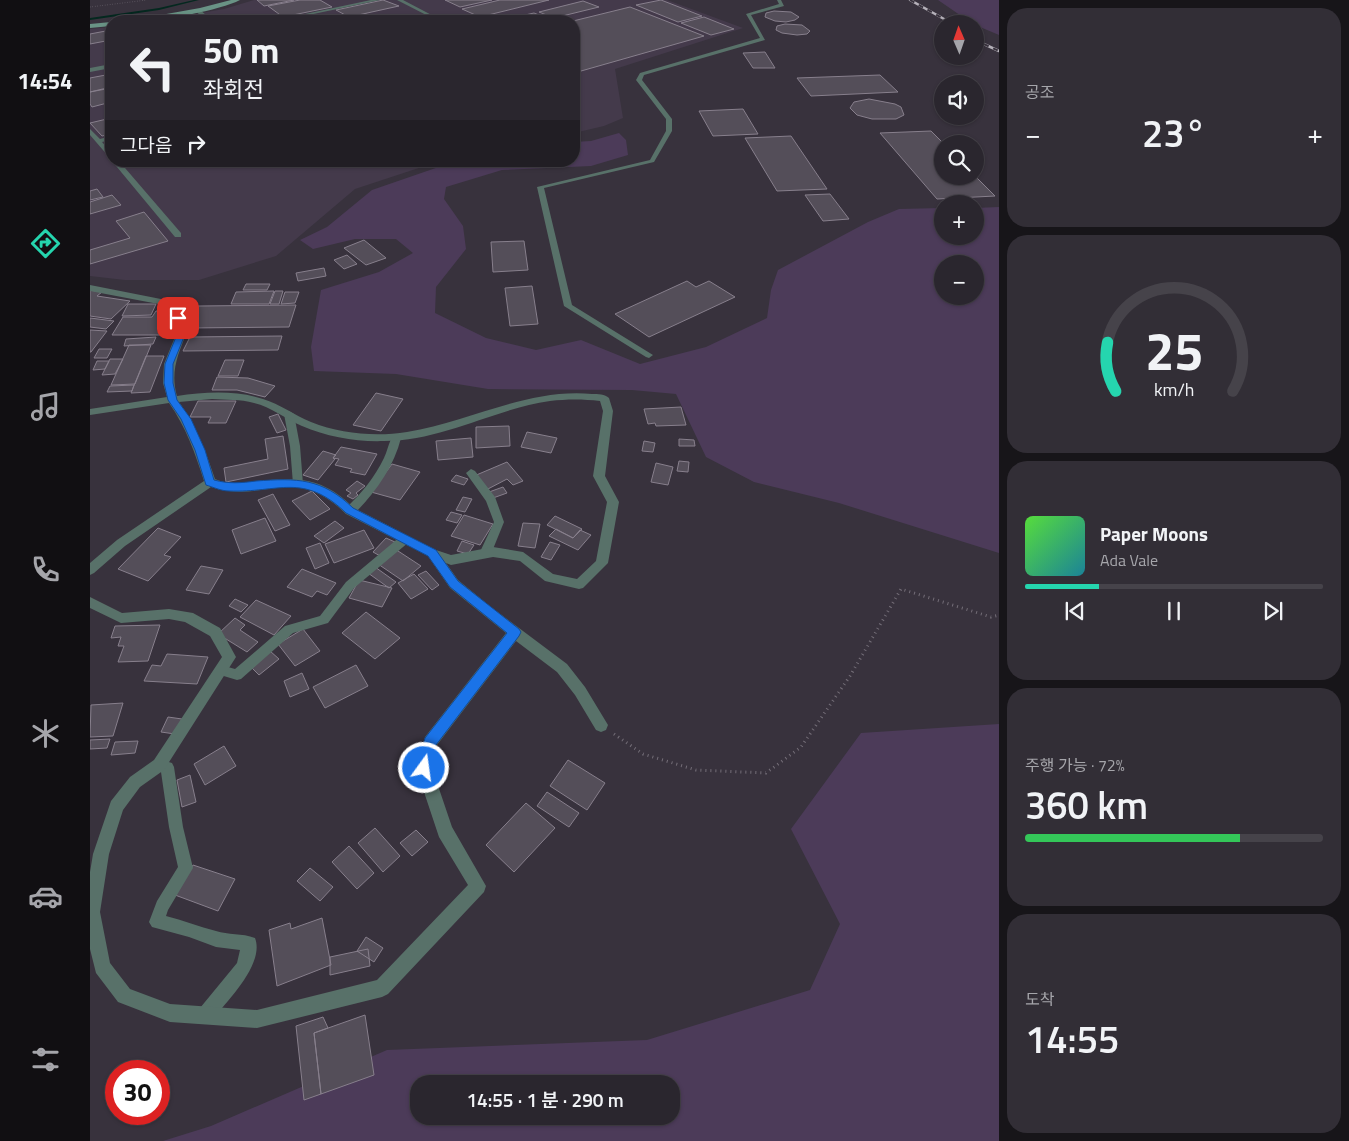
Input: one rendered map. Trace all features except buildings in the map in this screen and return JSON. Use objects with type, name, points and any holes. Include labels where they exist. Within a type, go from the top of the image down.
[{"type":"street","points":[[167,15],[237,0]]},
{"type":"street","points":[[90,26],[105,25]]},
{"type":"street","points":[[90,288],[173,304],[182,332],[169,364],[168,383],[173,400],[186,419],[200,450],[210,482]]},
{"type":"street","points":[[90,412],[173,400],[188,396],[246,398],[253,399],[289,414],[307,424],[354,436],[396,438],[453,426],[518,403],[546,397],[590,396],[604,398],[608,411],[599,476],[613,502],[602,563],[580,584],[549,578],[523,557],[493,552],[451,560],[432,553],[350,511],[342,503],[317,487],[290,482],[227,488],[210,482]]},
{"type":"street","points":[[90,570],[121,543],[210,482]]},
{"type":"street","points":[[432,553],[454,584],[562,668],[601,725]]},
{"type":"street","points":[[90,602],[121,618],[168,614],[188,617],[215,632],[229,657],[159,765],[135,782],[116,806],[101,854],[92,912],[102,967],[124,996],[170,1013],[257,1019],[382,988],[478,886],[445,831],[424,768],[430,742],[515,632]]},
{"type":"lane","points":[[304,15],[378,0]]},
{"type":"lane","points":[[399,0],[429,15]]},
{"type":"lane","points":[[649,355],[568,306],[540,187],[652,162],[669,131],[669,118],[639,80],[642,74],[764,39],[748,14],[782,4],[778,0]]},
{"type":"lane","points":[[197,10],[203,15]]},
{"type":"lane","points":[[90,70],[105,67]]},
{"type":"lane","points":[[90,131],[105,149]]},
{"type":"lane","points":[[98,141],[105,139]]},
{"type":"lane","points":[[120,167],[178,235]]},
{"type":"lane","points":[[289,414],[295,446],[298,484]]},
{"type":"lane","points":[[350,511],[360,502],[394,451],[396,438]]},
{"type":"lane","points":[[470,473],[492,500],[498,522],[484,554]]},
{"type":"lane","points":[[221,670],[238,675],[289,629],[324,620],[350,584],[405,539]]},
{"type":"lane","points":[[159,765],[167,767],[176,827],[186,868],[162,906],[157,922],[190,929],[216,939],[249,944],[244,967],[206,1014]]},
{"type":"path","points":[[90,7],[147,0]]},
{"type":"path","points":[[601,725],[643,754],[696,770],[766,773],[801,747],[850,676],[901,589],[991,617],[999,615]]},
{"type":"shaded area","points":[[254,0],[667,0],[743,28],[615,69],[623,118],[604,126],[580,132],[580,15],[189,15],[224,9]]},
{"type":"shaded area","points":[[938,0],[999,0],[999,35],[984,29],[984,15],[960,15]]},
{"type":"shaded area","points":[[105,28],[105,167],[422,167],[355,189],[276,256],[199,280],[125,280],[90,276],[90,29]]},
{"type":"shaded area","points":[[619,133],[626,140],[628,155],[591,166],[580,166],[580,142],[591,141]]},
{"type":"shaded area","points":[[439,167],[569,167],[502,170],[446,187],[444,199],[463,226],[466,249],[436,287],[435,313],[486,338],[536,350],[581,340],[640,364],[706,347],[767,318],[771,290],[778,270],[868,222],[899,209],[934,208],[934,245],[984,245],[984,208],[999,207],[999,553],[839,503],[754,482],[706,457],[676,394],[632,390],[488,389],[396,374],[314,371],[311,347],[321,290],[379,272],[413,253],[396,239],[355,239],[313,249],[300,240],[327,227],[372,190]]},
{"type":"shaded area","points":[[999,724],[999,1141],[163,1141],[211,1126],[387,1050],[647,1040],[810,990],[840,924],[791,829],[861,733]]},
{"type":"waterway","points":[[118,15],[159,9],[198,0]]},
{"type":"waterway","points":[[90,19],[105,17]]},
{"type":"railway","points":[[910,0],[937,15]]},
{"type":"railway","points":[[984,44],[999,51]]},
{"type":"route","points":[[178,318],[182,332],[169,364],[168,383],[173,400],[186,419],[200,450],[210,482],[227,488],[268,486],[290,482],[317,487],[342,503],[350,511],[432,553],[454,584],[515,632],[430,742],[424,768]]}]
